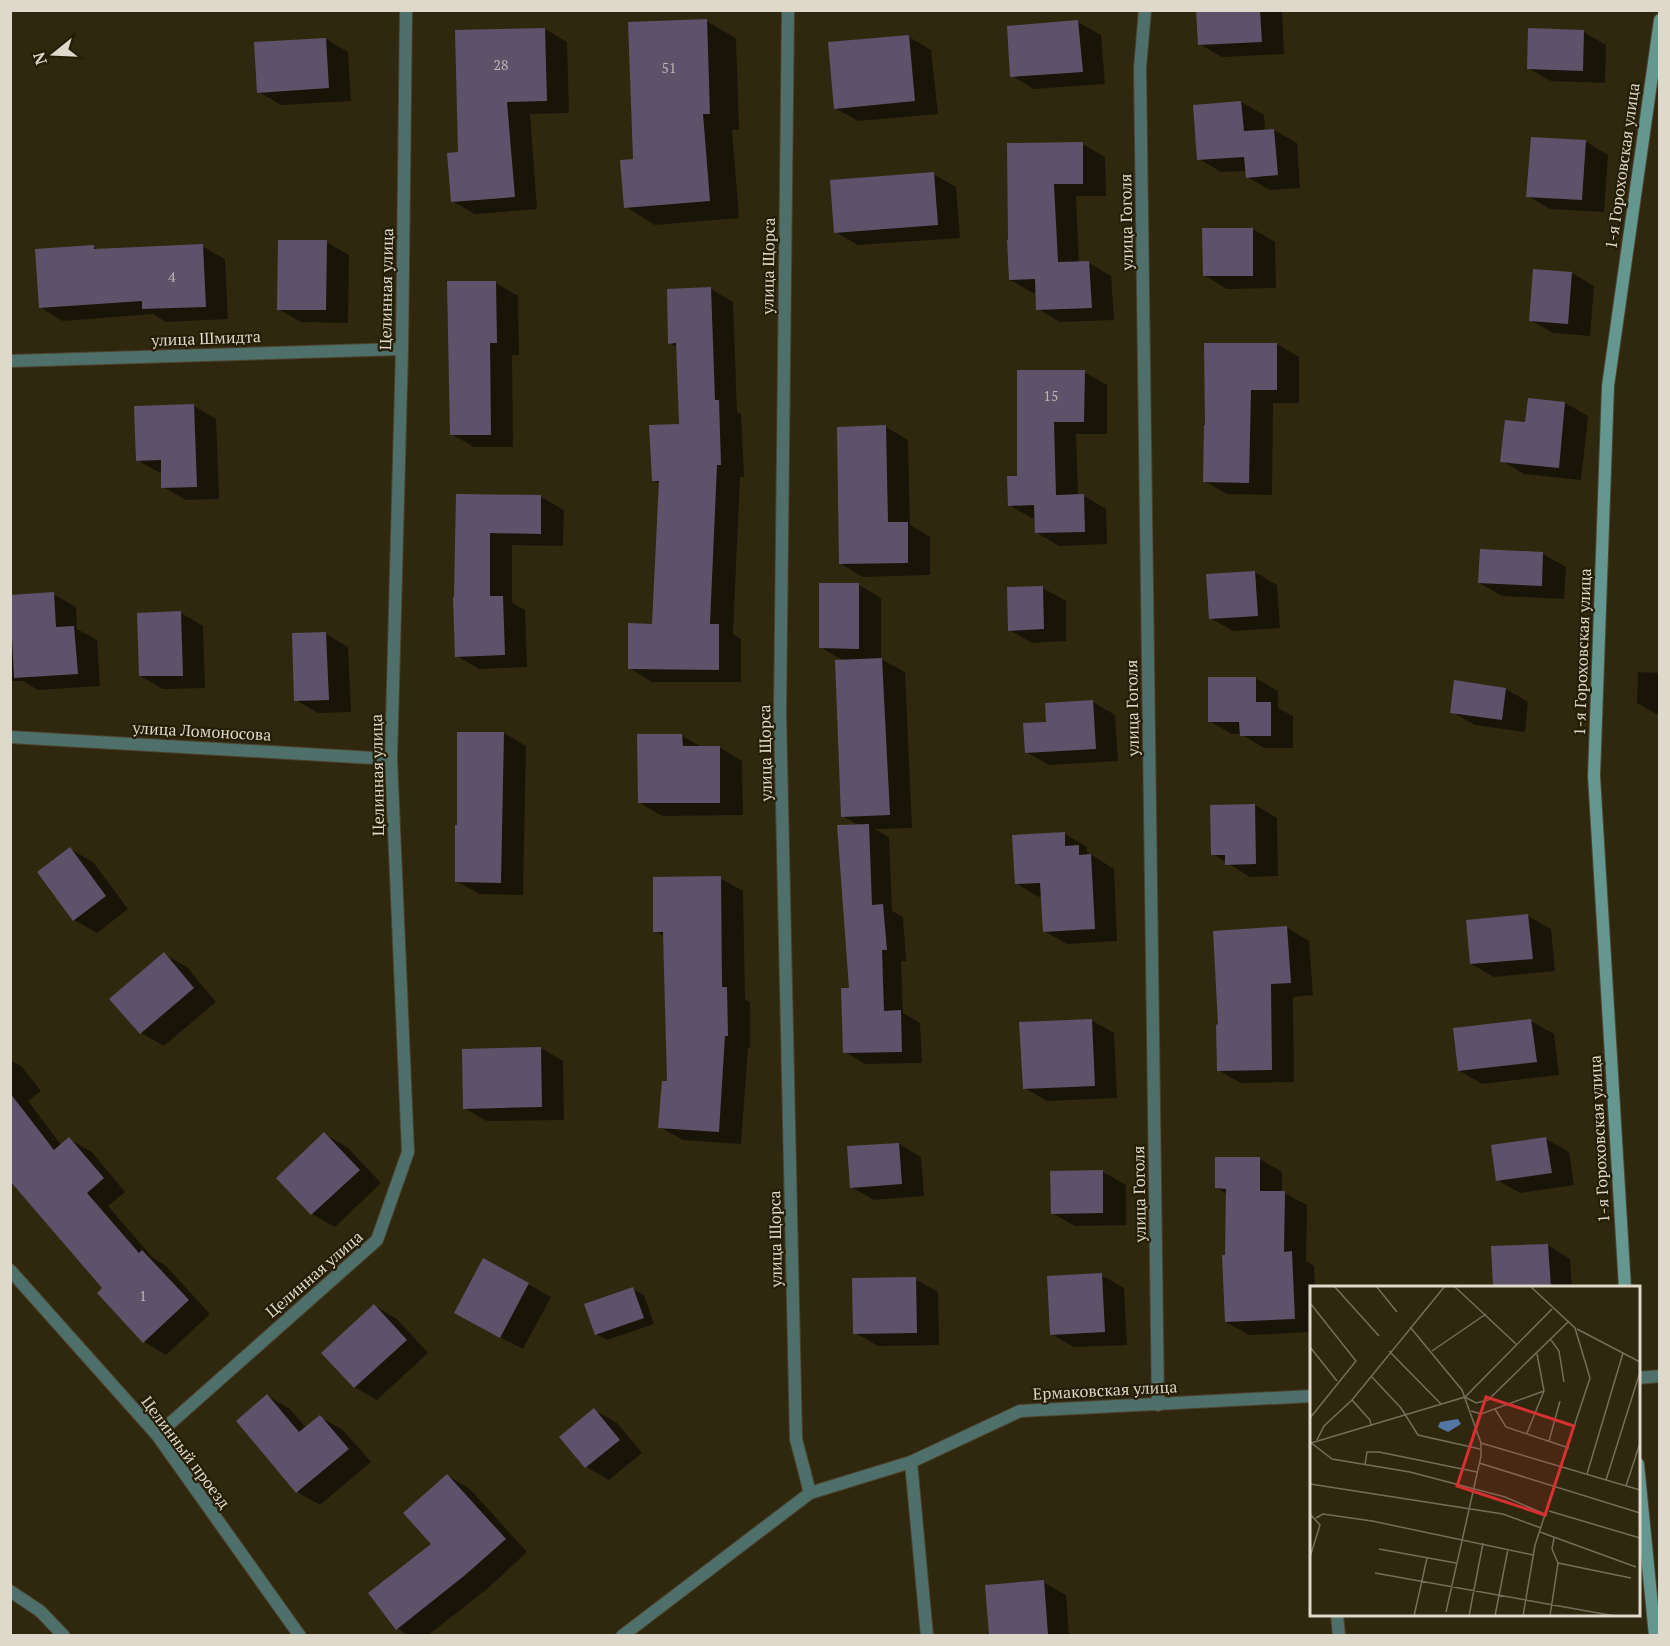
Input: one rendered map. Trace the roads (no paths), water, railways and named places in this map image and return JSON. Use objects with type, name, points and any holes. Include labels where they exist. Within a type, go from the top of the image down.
[{"type":"street","name":"Целинная улица","points":[[157,1435],[377,1240],[408,1152],[391,759],[402,348],[406,10]]},
{"type":"street","name":"улица Щорса","points":[[788,10],[780,714],[796,1439],[810,1492]]},
{"type":"street","name":"улица Гоголя","points":[[1145,10],[1140,68],[1158,1405]]},
{"type":"street","name":"1-я Гороховская улица","points":[[1625,1286],[1594,764],[1608,386],[1659,20]]},
{"type":"street","name":"улица Шмидта","points":[[10,361],[402,348]]},
{"type":"street","name":"улица Ломоносова","points":[[10,736],[391,759]]},
{"type":"street","name":"Целинный проезд","points":[[10,1270],[157,1435],[300,1635]]},
{"type":"street","points":[[1640,1378],[1659,1376]]},
{"type":"street","name":"Ермаковская улица","points":[[911,1462],[1020,1411],[1310,1396]]},
{"type":"street","points":[[622,1635],[810,1492],[911,1462],[927,1635]]},
{"type":"street","points":[[1640,1484],[1655,1635]]},
{"type":"street","points":[[10,1591],[40,1611],[64,1635]]},
{"type":"street","points":[[1337,1616],[1339,1635]]}]
